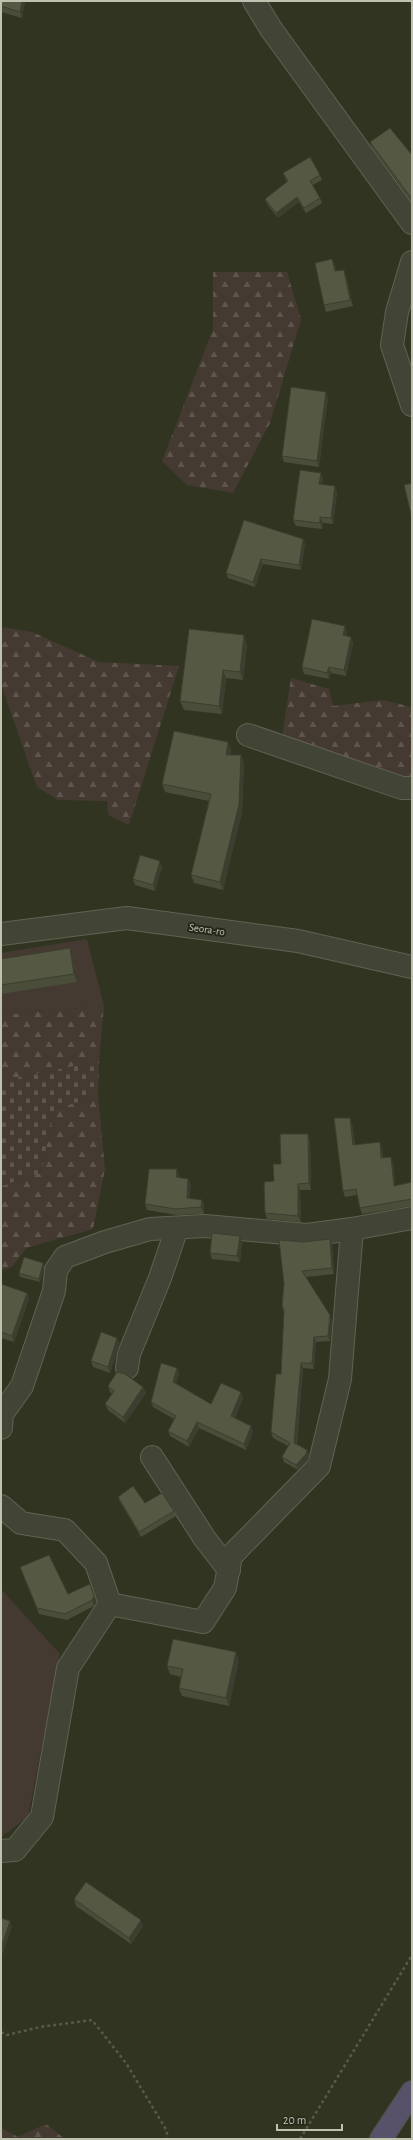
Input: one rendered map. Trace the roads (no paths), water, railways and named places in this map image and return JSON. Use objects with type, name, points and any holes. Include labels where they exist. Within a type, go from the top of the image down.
[{"type":"highway","points":[[381,2139],[412,2092]]},
{"type":"street","points":[[254,1],[270,29],[412,224]]},
{"type":"street","points":[[412,262],[397,312],[392,345],[412,405]]},
{"type":"street","points":[[248,735],[402,788],[412,788]]},
{"type":"street","name":"Seora-ro","points":[[1,934],[127,918],[298,941],[412,967]]},
{"type":"street","points":[[1,1428],[2,1414],[22,1386],[54,1292],[56,1270],[65,1257],[105,1242],[150,1229],[205,1226],[307,1235],[352,1229],[412,1218]]},
{"type":"street","points":[[127,1368],[128,1354],[160,1278],[176,1228]]},
{"type":"street","points":[[110,1604],[203,1622],[225,1588],[231,1556],[319,1466],[340,1379],[352,1229]]},
{"type":"street","points":[[152,1457],[205,1539],[229,1570]]},
{"type":"street","points":[[1,1506],[21,1523],[65,1530],[96,1563],[110,1604]]},
{"type":"street","points":[[1,1851],[15,1850],[42,1817],[68,1668],[110,1604]]}]
